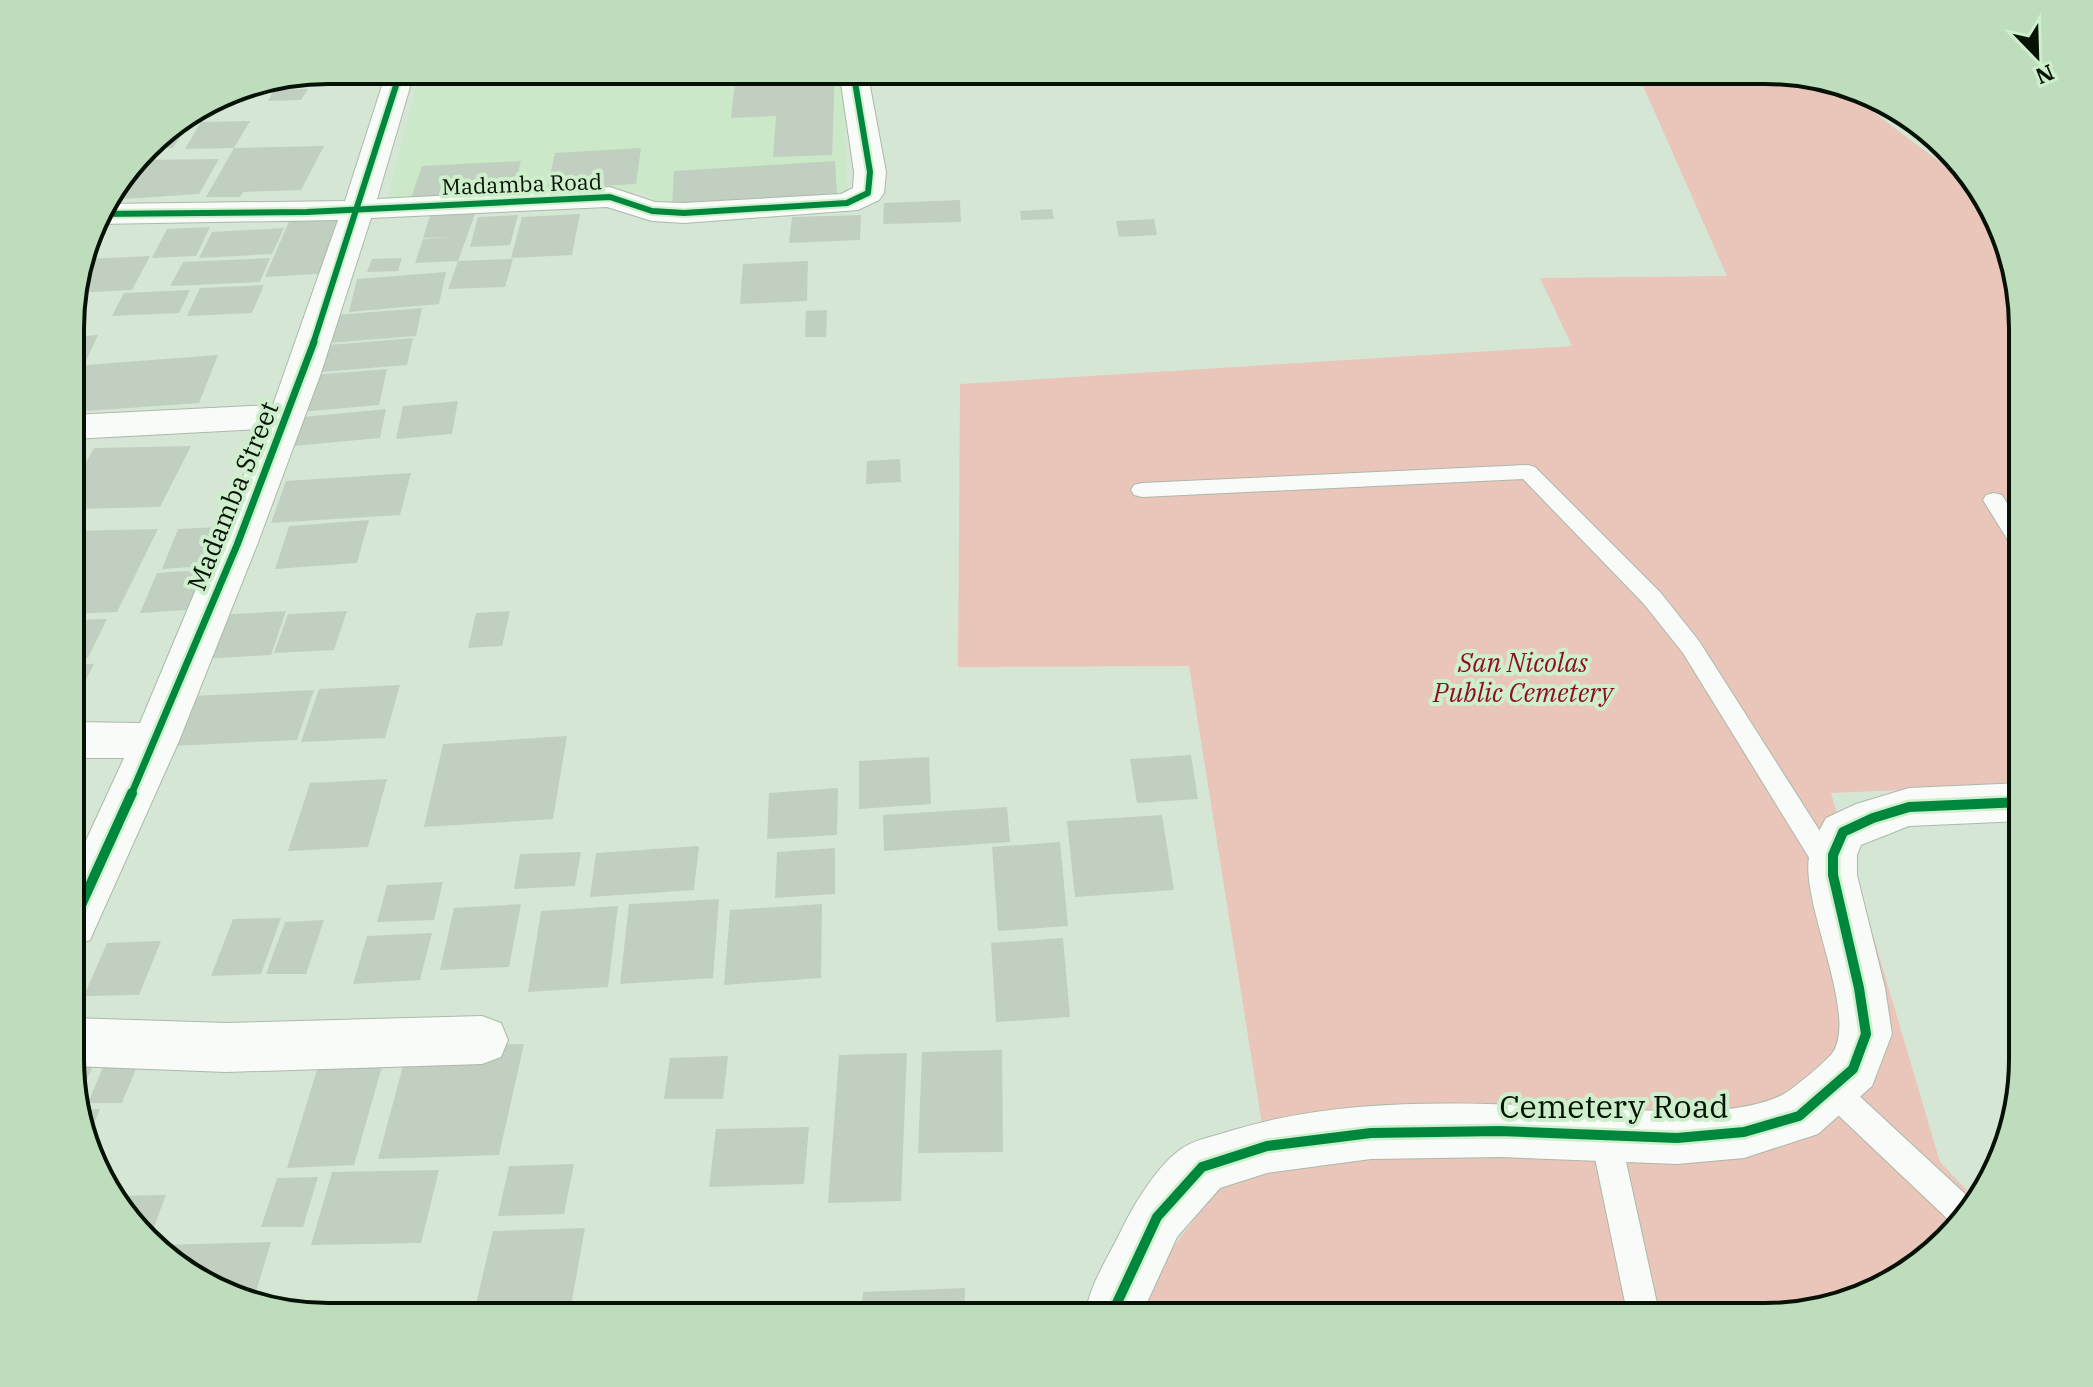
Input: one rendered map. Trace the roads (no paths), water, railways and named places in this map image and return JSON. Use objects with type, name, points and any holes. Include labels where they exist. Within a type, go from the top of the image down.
[{"type":"street","name":"Madamba Street","points":[[84,899],[156,741],[287,416],[359,208],[397,84]]},
{"type":"street","name":"Madamba Road","points":[[113,214],[359,208],[610,197],[652,211],[684,213],[847,203],[868,193],[870,172],[855,84]]},
{"type":"street","points":[[84,426],[287,416]]},
{"type":"street","points":[[84,740],[156,741]]},
{"type":"street","name":"Cemetery Road","points":[[1117,1302],[1157,1217],[1202,1167],[1267,1146],[1371,1133],[1500,1131],[1677,1138],[1744,1132],[1799,1116],[1853,1069],[1866,1034],[1833,875],[1833,855],[1843,832],[1873,818],[1909,807],[2008,803]]},
{"type":"street","points":[[84,1043],[147,1048],[235,1048],[482,1040]]},
{"type":"lane","points":[[1142,490],[1528,472],[1652,598],[1684,638],[1833,875]]},
{"type":"lane","points":[[1994,500],[2008,522]]},
{"type":"lane","points":[[1830,1088],[1958,1208]]},
{"type":"lane","points":[[1605,1134],[1641,1302]]},
{"type":"park label","name":"San Nicolas Public Cemetery","points":[[1523,678]]}]
